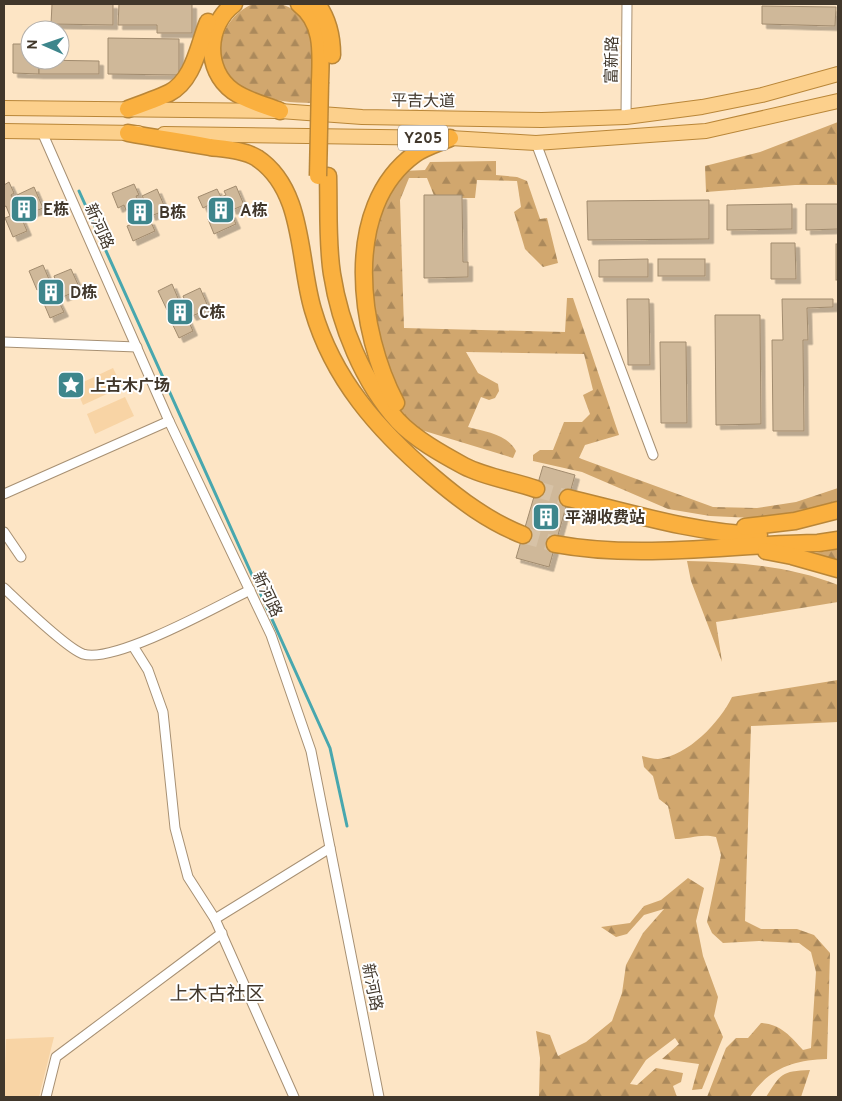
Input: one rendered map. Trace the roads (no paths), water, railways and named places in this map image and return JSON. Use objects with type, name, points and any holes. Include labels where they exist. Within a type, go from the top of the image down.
[{"type":"highway","points":[[128,109],[171,92],[185,77],[193,63],[206,25],[219,4]]},
{"type":"highway","points":[[234,4],[222,16],[212,38],[212,49],[217,72],[228,86],[242,97],[280,111]]},
{"type":"highway","points":[[299,4],[312,17],[319,33],[326,82]]},
{"type":"highway","points":[[317,4],[330,32],[326,82],[321,275],[338,336],[359,382],[379,414],[456,496]]},
{"type":"highway","points":[[128,133],[245,152],[268,167],[285,190],[293,208],[313,310],[326,344],[348,388],[382,431],[456,496],[501,526],[523,535]]},
{"type":"highway","points":[[450,138],[416,154],[397,171],[382,191],[373,212],[368,236],[364,280],[370,334],[377,362],[398,408],[426,438],[465,466]]},
{"type":"highway","points":[[323,176],[332,273],[348,333],[368,377],[399,422],[412,433],[465,466],[536,489]]},
{"type":"highway","points":[[568,498],[663,521],[734,534],[818,534],[838,531]]},
{"type":"highway","points":[[663,521],[733,528],[758,527],[821,516],[838,510]]},
{"type":"highway","points":[[555,544],[609,552],[838,540]]},
{"type":"highway","points":[[664,550],[747,549],[792,556],[838,569]]},
{"type":"main road","name":"平吉大道","points":[[4,108],[280,111],[362,117],[542,120],[626,117],[762,95],[838,74]]},
{"type":"main road","name":"Y205","points":[[4,132],[450,138],[536,143],[706,131],[838,101]]},
{"type":"street","name":"富新路","points":[[626,117],[627,4]]},
{"type":"street","name":"新河路","points":[[42,132],[169,421],[271,635],[311,751],[379,1097]]},
{"type":"street","points":[[536,143],[653,455]]},
{"type":"street","points":[[4,342],[137,347]]},
{"type":"street","points":[[4,494],[169,421]]},
{"type":"street","points":[[4,532],[21,557]]},
{"type":"street","points":[[4,588],[66,642],[83,654],[102,655],[132,646],[250,590]]},
{"type":"street","points":[[132,646],[148,670],[164,712],[175,828],[188,877],[222,933],[294,1097]]},
{"type":"street","points":[[215,919],[330,848]]},
{"type":"street","points":[[46,1097],[56,1057],[222,933]]},
{"type":"waterway","points":[[79,191],[330,748],[347,826]]},
{"type":"tunnel","points":[[536,489],[568,498]]},
{"type":"tunnel","points":[[523,535],[555,544]]},
{"type":"place","name":"E栋","points":[[24,209]]},
{"type":"place","name":"A栋","points":[[221,210]]},
{"type":"place","name":"B栋","points":[[140,212]]},
{"type":"place","name":"D栋","points":[[51,292]]},
{"type":"place","name":"C栋","points":[[180,312]]},
{"type":"place","name":"上古木广场","points":[[71,385]]},
{"type":"place","name":"平湖收费站","points":[[546,517]]},
{"type":"district","name":"上木古社区","points":[[217,993]]}]
